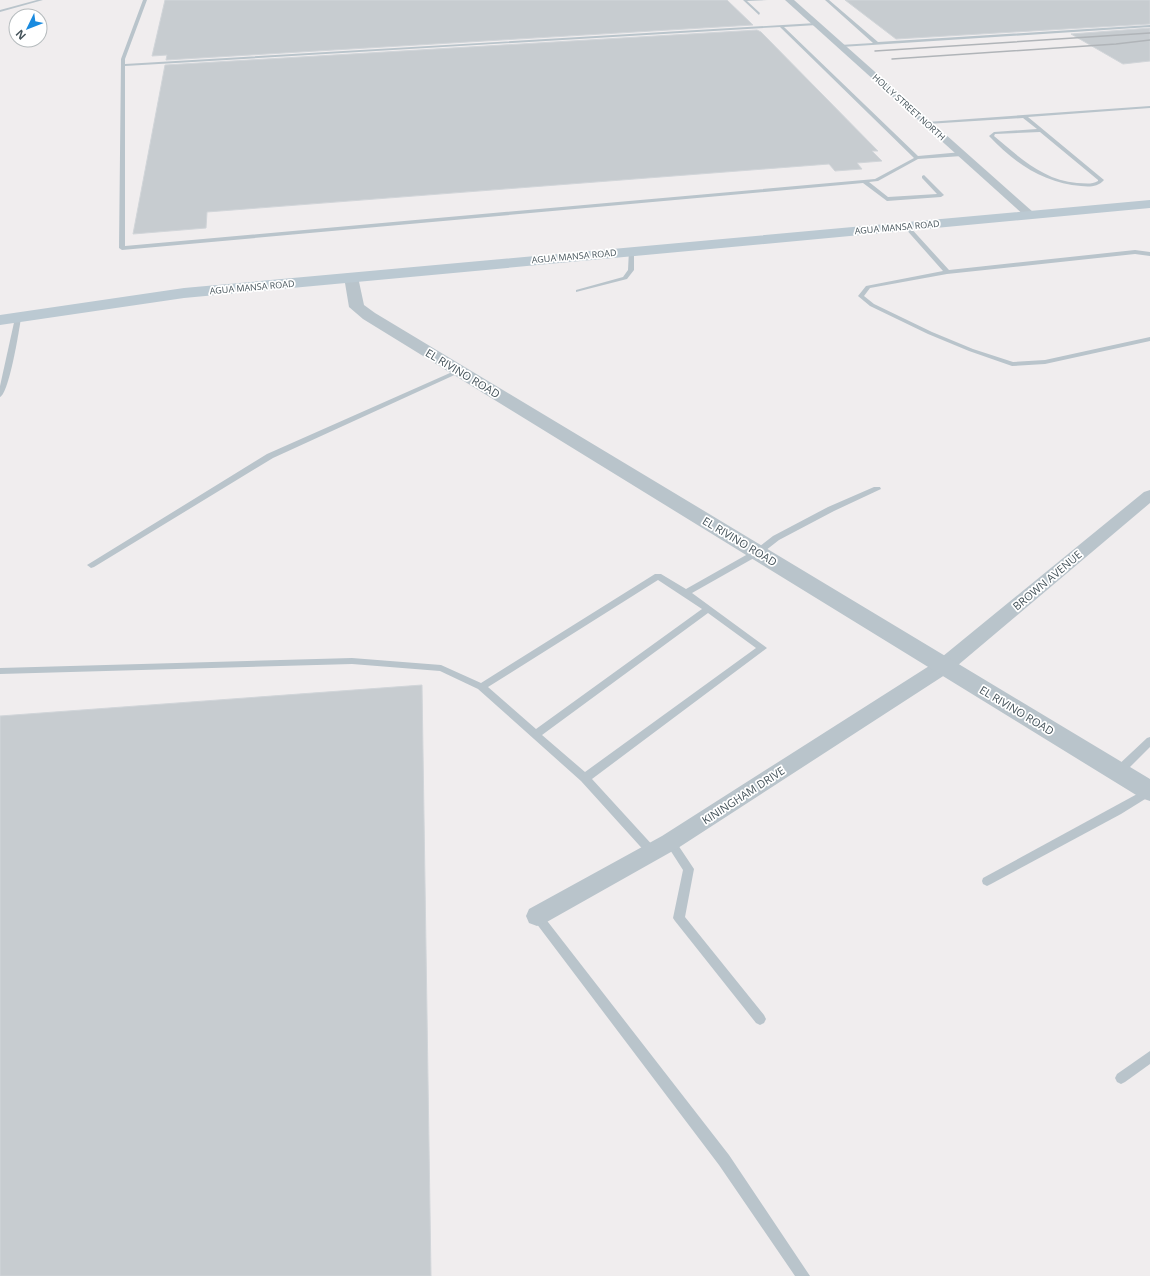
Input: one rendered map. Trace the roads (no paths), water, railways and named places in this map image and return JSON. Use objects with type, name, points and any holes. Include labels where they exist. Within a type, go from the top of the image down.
[{"type":"main road","name":"AGUA MANSA ROAD","points":[[0,320],[184,293],[1150,204]]},
{"type":"street","name":"HOLLY STREET NORTH","points":[[789,0],[1029,214]]},
{"type":"street","name":"EL RIVINO ROAD","points":[[350,277],[357,307],[369,316],[1150,791]]},
{"type":"street","name":"BROWN AVENUE","points":[[944,666],[1150,495]]},
{"type":"street","name":"KININGHAM DRIVE","points":[[537,916],[670,842],[944,666]]},
{"type":"lane","points":[[0,11],[41,0]]},
{"type":"lane","points":[[145,0],[123,59],[122,248],[876,180],[917,158],[962,154]]},
{"type":"lane","points":[[745,0],[766,0]]},
{"type":"lane","points":[[745,0],[759,14]]},
{"type":"lane","points":[[827,0],[877,44]]},
{"type":"lane","points":[[123,65],[816,24]]},
{"type":"lane","points":[[781,26],[917,158]]},
{"type":"lane","points":[[841,46],[1150,26]]},
{"type":"lane","points":[[928,123],[1150,107]]},
{"type":"lane","points":[[1024,116],[1042,130],[1102,180],[1101,182],[1088,185],[1079,185],[1044,177],[1032,171],[990,136],[994,133],[1042,130]]},
{"type":"lane","points":[[864,181],[887,199],[941,195],[924,177]]},
{"type":"lane","points":[[906,226],[947,272]]},
{"type":"lane","points":[[578,291],[625,278],[631,270],[631,251]]},
{"type":"lane","points":[[1150,254],[1135,252],[947,272],[868,287],[861,296],[872,305],[930,333],[971,350],[1012,364],[1045,362],[1150,339]]},
{"type":"lane","points":[[0,395],[5,382],[18,318]]},
{"type":"lane","points":[[90,565],[270,456],[459,371]]},
{"type":"lane","points":[[686,593],[758,552],[776,538],[877,489]]},
{"type":"lane","points":[[481,687],[658,576],[686,593],[762,648],[585,778]]},
{"type":"lane","points":[[535,735],[708,609]]},
{"type":"lane","points":[[0,671],[352,661],[441,668],[481,687],[585,778],[652,852]]},
{"type":"lane","points":[[1118,772],[1150,741]]},
{"type":"lane","points":[[987,881],[1117,811],[1150,791]]},
{"type":"lane","points":[[670,842],[689,869],[679,918],[760,1018]]},
{"type":"lane","points":[[537,916],[724,1160],[803,1276]]},
{"type":"lane","points":[[1121,1078],[1150,1057]]},
{"type":"railway","points":[[875,51],[1150,33]]},
{"type":"railway","points":[[892,59],[1116,44],[1150,40]]}]
